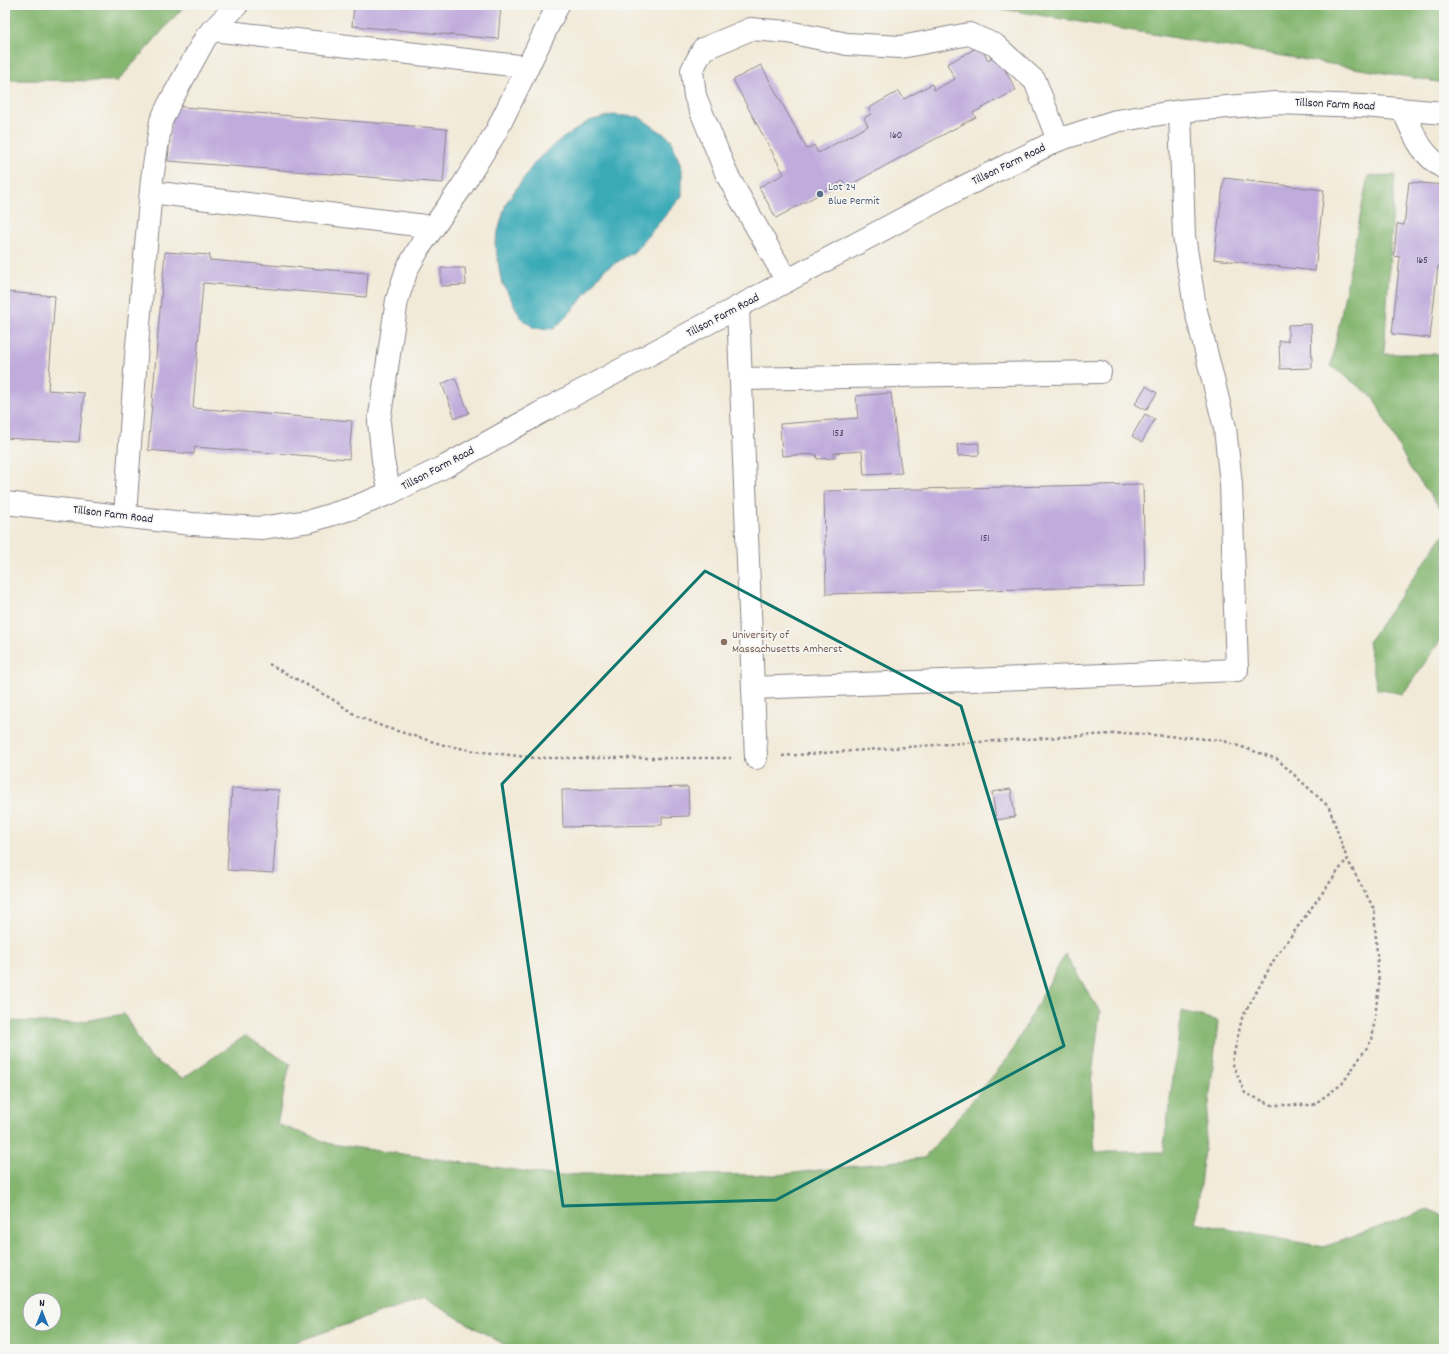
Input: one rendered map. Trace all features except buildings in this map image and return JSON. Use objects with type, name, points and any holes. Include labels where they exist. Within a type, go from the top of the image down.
[{"type":"street","points":[[125,516],[136,357],[151,192],[161,121],[206,37],[237,5]]},
{"type":"street","points":[[390,494],[383,461],[379,422],[397,300],[407,268],[433,227],[461,188],[496,132],[558,5]]},
{"type":"street","points":[[787,281],[727,175],[695,96],[692,70],[703,49],[751,29],[788,32],[847,44],[901,47],[969,34],[995,45],[1035,81],[1058,140]]},
{"type":"street","points":[[212,30],[528,66]]},
{"type":"street","name":"Tillson Farm Road","points":[[5,503],[192,524],[261,528],[310,521],[350,509],[390,494],[446,466],[540,413],[787,281],[955,192],[1058,140],[1116,121],[1180,111],[1275,103],[1364,106],[1444,113]]},
{"type":"street","points":[[1403,110],[1420,147],[1435,163],[1444,168]]},
{"type":"street","points":[[753,688],[1237,670],[1231,484],[1225,428],[1194,306],[1184,236],[1180,111]]},
{"type":"street","points":[[151,192],[433,227]]},
{"type":"street","points":[[738,308],[756,758]]},
{"type":"street","points":[[741,379],[1100,372]]},
{"type":"path","points":[[268,664],[332,699],[357,716],[384,727],[444,745],[475,751],[536,758],[756,758],[1127,733],[1221,740],[1277,759],[1328,807],[1347,859],[1374,909],[1379,985],[1372,1040],[1342,1084],[1313,1106],[1272,1106],[1245,1093],[1232,1062],[1242,1018],[1275,958],[1347,859]]},
{"type":"highlighted area","points":[[705,571],[961,706],[1064,1046],[776,1200],[563,1206],[502,784]]},
{"type":"green space","points":[[5,5],[185,5],[118,81],[5,80]]},
{"type":"green space","points":[[979,5],[1444,5],[1444,83]]},
{"type":"green space","points":[[1395,175],[1384,354],[1444,354],[1444,513],[1410,468],[1373,397],[1331,366],[1368,176]]},
{"type":"green space","points":[[1444,534],[1444,635],[1403,694],[1377,689],[1368,642]]},
{"type":"green space","points":[[1065,954],[1100,1012],[1091,1083],[1095,1152],[1163,1152],[1182,1011],[1218,1021],[1196,1223],[1324,1247],[1428,1209],[1444,1216],[1444,1349],[512,1349],[423,1298],[275,1349],[5,1349],[5,1021],[73,1023],[124,1014],[149,1057],[183,1078],[245,1036],[290,1064],[277,1124],[331,1144],[557,1176],[582,1174],[777,1175],[924,1158],[1008,1058]]},
{"type":"water","points":[[613,115],[639,117],[671,139],[682,169],[682,196],[634,252],[604,270],[577,305],[554,329],[534,328],[521,318],[501,280],[495,243],[506,203],[536,161],[557,142],[589,121]]},
{"type":"place","name":"Lot 24 Blue Permit","points":[[820,194]]},
{"type":"place","name":"University of Massachusetts Amherst","points":[[724,642]]}]
